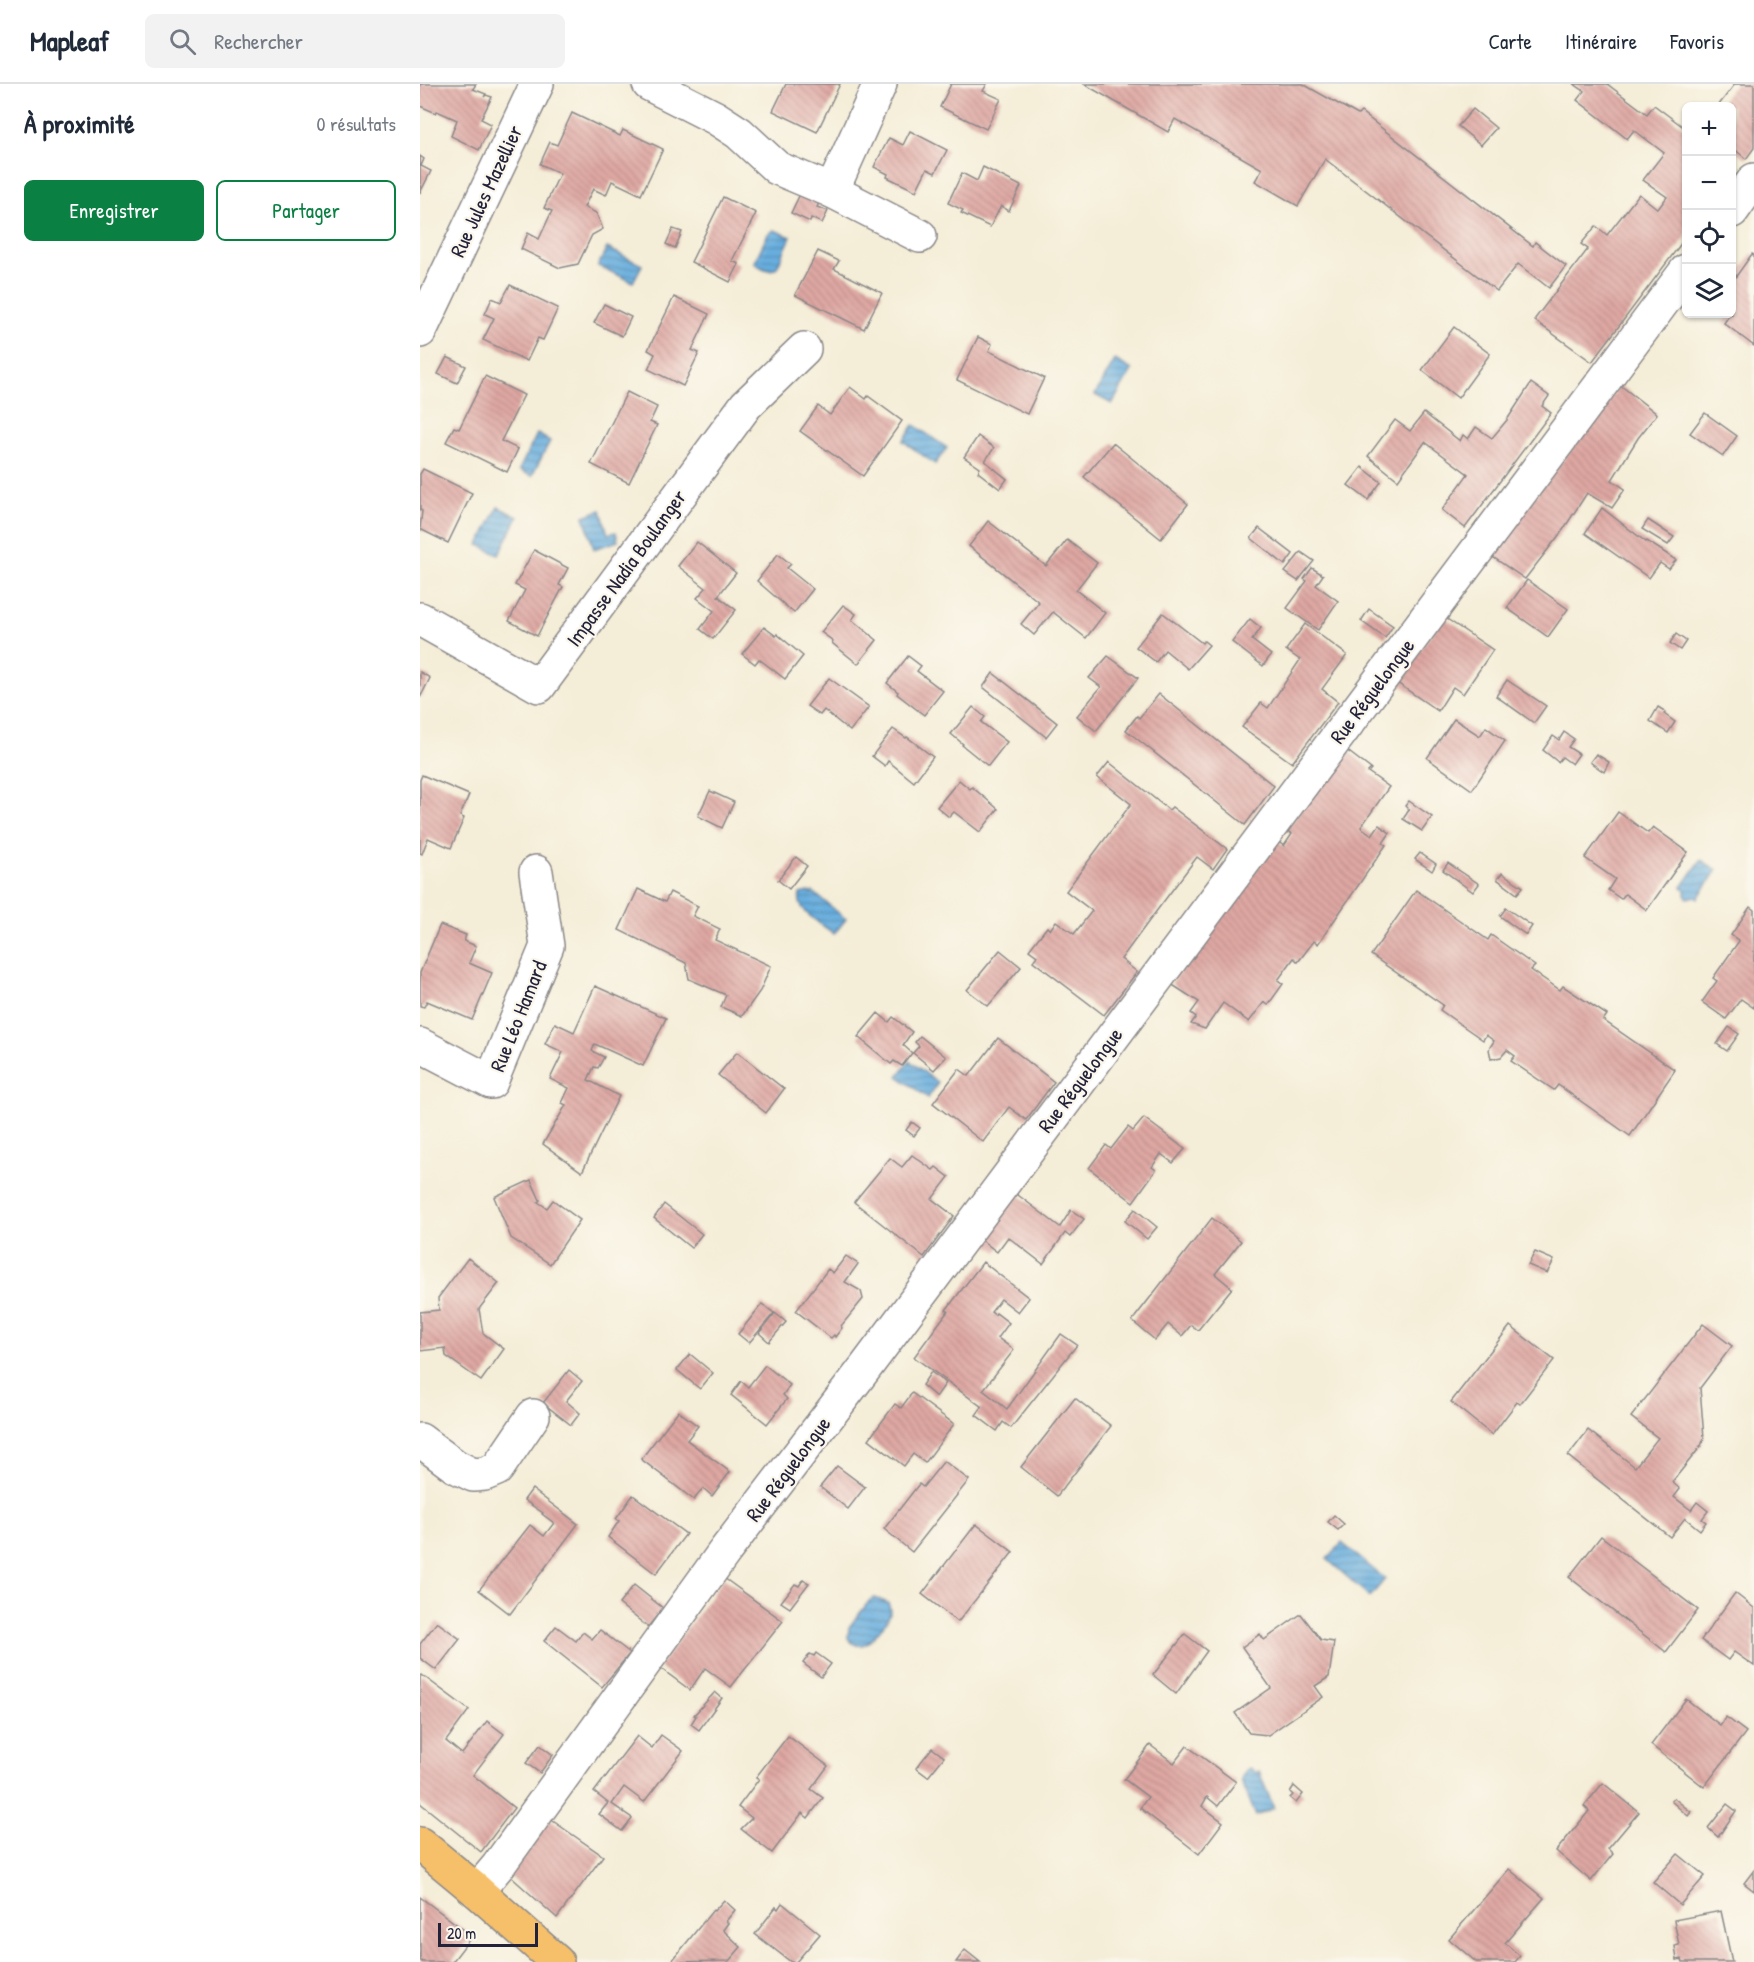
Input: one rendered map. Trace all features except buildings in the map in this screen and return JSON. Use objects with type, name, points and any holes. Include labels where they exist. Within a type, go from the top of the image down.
[{"type":"main road","points":[[420,1844],[557,1962]]},
{"type":"street","name":"Rue Jules Mazellier","points":[[420,331],[537,84]]},
{"type":"street","points":[[649,84],[716,118],[739,133],[777,168],[832,191],[920,236]]},
{"type":"street","points":[[832,191],[880,84]]},
{"type":"street","points":[[1732,210],[1754,180]]},
{"type":"street","name":"Rue Réguelongue","points":[[477,1891],[498,1866],[725,1551],[1682,276]]},
{"type":"street","name":"Impasse Nadia Boulanger","points":[[420,619],[539,686],[746,405],[804,349]]},
{"type":"street","name":"Rue Léo Hamard","points":[[420,1045],[491,1082],[547,946],[536,872]]},
{"type":"street","points":[[420,1440],[455,1466],[473,1475],[485,1474],[496,1469],[533,1416]]},
{"type":"water","points":[[774,230],[791,237],[777,267],[768,270],[754,263],[768,234]]},
{"type":"water","points":[[607,248],[642,265],[633,282],[598,266]]},
{"type":"water","points":[[1115,360],[1132,370],[1112,404],[1095,395]]},
{"type":"water","points":[[914,425],[947,448],[935,464],[903,441]]},
{"type":"water","points":[[537,434],[550,441],[532,476],[519,470]]},
{"type":"water","points":[[498,507],[518,517],[499,555],[479,545]]},
{"type":"water","points":[[601,510],[608,534],[616,532],[618,541],[594,549],[584,516]]},
{"type":"water","points":[[1701,860],[1717,870],[1698,898],[1695,896],[1688,898],[1682,887]]},
{"type":"water","points":[[809,892],[811,894],[813,892],[846,919],[834,934],[811,917],[802,906],[800,894]]},
{"type":"water","points":[[910,1061],[938,1083],[928,1098],[898,1076]]},
{"type":"water","points":[[1342,1543],[1385,1579],[1370,1597],[1327,1559]]},
{"type":"water","points":[[875,1598],[888,1603],[890,1615],[871,1639],[864,1644],[856,1645],[848,1638],[849,1627],[870,1600]]},
{"type":"water","points":[[1250,1768],[1256,1773],[1259,1772],[1274,1808],[1256,1816],[1241,1780],[1245,1770]]}]
